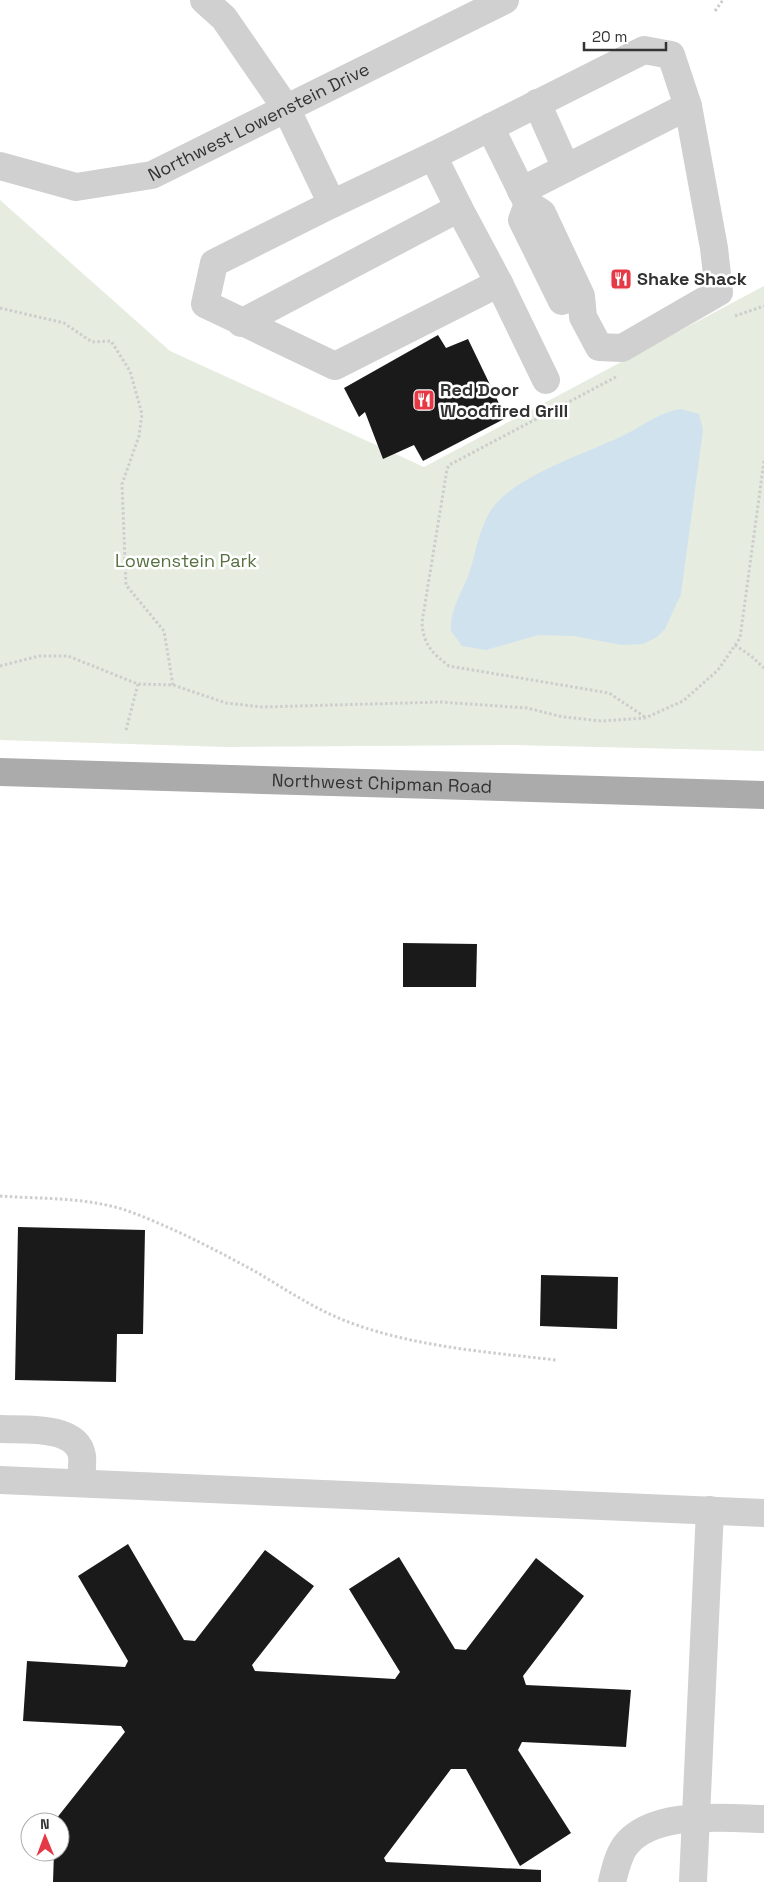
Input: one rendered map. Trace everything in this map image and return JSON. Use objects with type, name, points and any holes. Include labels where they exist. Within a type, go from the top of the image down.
[{"type":"main road","name":"Northwest Chipman Road","points":[[0,772],[764,796]]},
{"type":"street","points":[[204,0],[224,18],[286,108],[332,204]]},
{"type":"street","name":"Northwest Lowenstein Drive","points":[[0,166],[76,187],[152,174],[505,0]]},
{"type":"street","points":[[490,127],[524,198],[522,220],[564,304],[583,317],[599,347],[622,348],[719,292],[714,248],[688,106],[671,55],[644,50],[214,263],[205,304],[241,323],[335,366],[499,283]]},
{"type":"street","points":[[537,103],[566,168]]},
{"type":"street","points":[[524,198],[566,168],[688,106]]},
{"type":"street","points":[[433,156],[458,208],[499,283],[546,380]]},
{"type":"street","points":[[241,323],[458,208]]},
{"type":"street","points":[[0,1429],[60,1433],[76,1442],[82,1456],[81,1483]]},
{"type":"street","points":[[0,1480],[764,1513]]},
{"type":"street","points":[[693,1882],[710,1510]]},
{"type":"street","points":[[612,1882],[625,1847],[635,1836],[656,1825],[696,1817],[764,1819]]},
{"type":"path","points":[[715,10],[724,0]]},
{"type":"path","points":[[733,317],[764,306]]},
{"type":"path","points":[[0,308],[64,323],[92,342],[111,341],[130,370],[142,414],[139,436],[122,484],[126,585],[164,631],[173,685]]},
{"type":"path","points":[[619,375],[449,465],[444,475],[422,622],[423,638],[433,654],[449,666],[609,693],[645,718]]},
{"type":"path","points":[[0,666],[39,656],[68,656],[138,684],[173,685],[226,702],[262,707],[441,702],[527,708],[563,717],[602,721],[645,718],[683,702],[718,670],[740,638],[764,461]]},
{"type":"path","points":[[735,645],[752,656],[764,668]]},
{"type":"path","points":[[126,730],[138,684]]},
{"type":"path","points":[[0,1196],[80,1202],[126,1211],[168,1228],[248,1268],[318,1309],[386,1335],[430,1345],[556,1360]]},
{"type":"green space","name":"Lowenstein Park","points":[[0,200],[170,351],[424,467],[764,286],[764,751],[513,745],[227,747],[0,740]]},
{"type":"water","points":[[681,409],[699,414],[703,430],[681,594],[665,629],[657,637],[643,644],[622,645],[574,636],[538,635],[486,650],[462,646],[451,631],[452,617],[469,574],[483,525],[491,510],[501,498],[515,487],[550,468],[620,437],[665,413]]},
{"type":"building","name":"Red Door Woodfired Grill","points":[[438,335],[446,348],[468,339],[506,418],[423,461],[414,445],[383,459],[365,412],[359,417],[344,388]]},
{"type":"building","points":[[403,943],[477,944],[476,987],[403,987]]},
{"type":"building","points":[[18,1227],[145,1230],[143,1334],[117,1334],[116,1382],[15,1380]]},
{"type":"building","points":[[541,1275],[618,1277],[617,1329],[540,1326]]},
{"type":"building","points":[[128,1544],[184,1640],[195,1641],[265,1550],[314,1586],[252,1665],[255,1671],[395,1679],[400,1672],[349,1589],[399,1557],[455,1649],[466,1650],[536,1558],[584,1596],[523,1676],[526,1685],[631,1690],[626,1747],[522,1742],[518,1750],[571,1833],[520,1866],[466,1769],[451,1769],[384,1858],[386,1862],[541,1870],[541,1882],[53,1882],[54,1862],[70,1862],[70,1812],[62,1812],[125,1732],[121,1726],[23,1721],[27,1661],[125,1667],[128,1661],[78,1576]]},
{"type":"place","name":"Shake Shack","points":[[621,279]]},
{"type":"place","name":"Red Door Woodfired Grill","points":[[424,400]]}]
